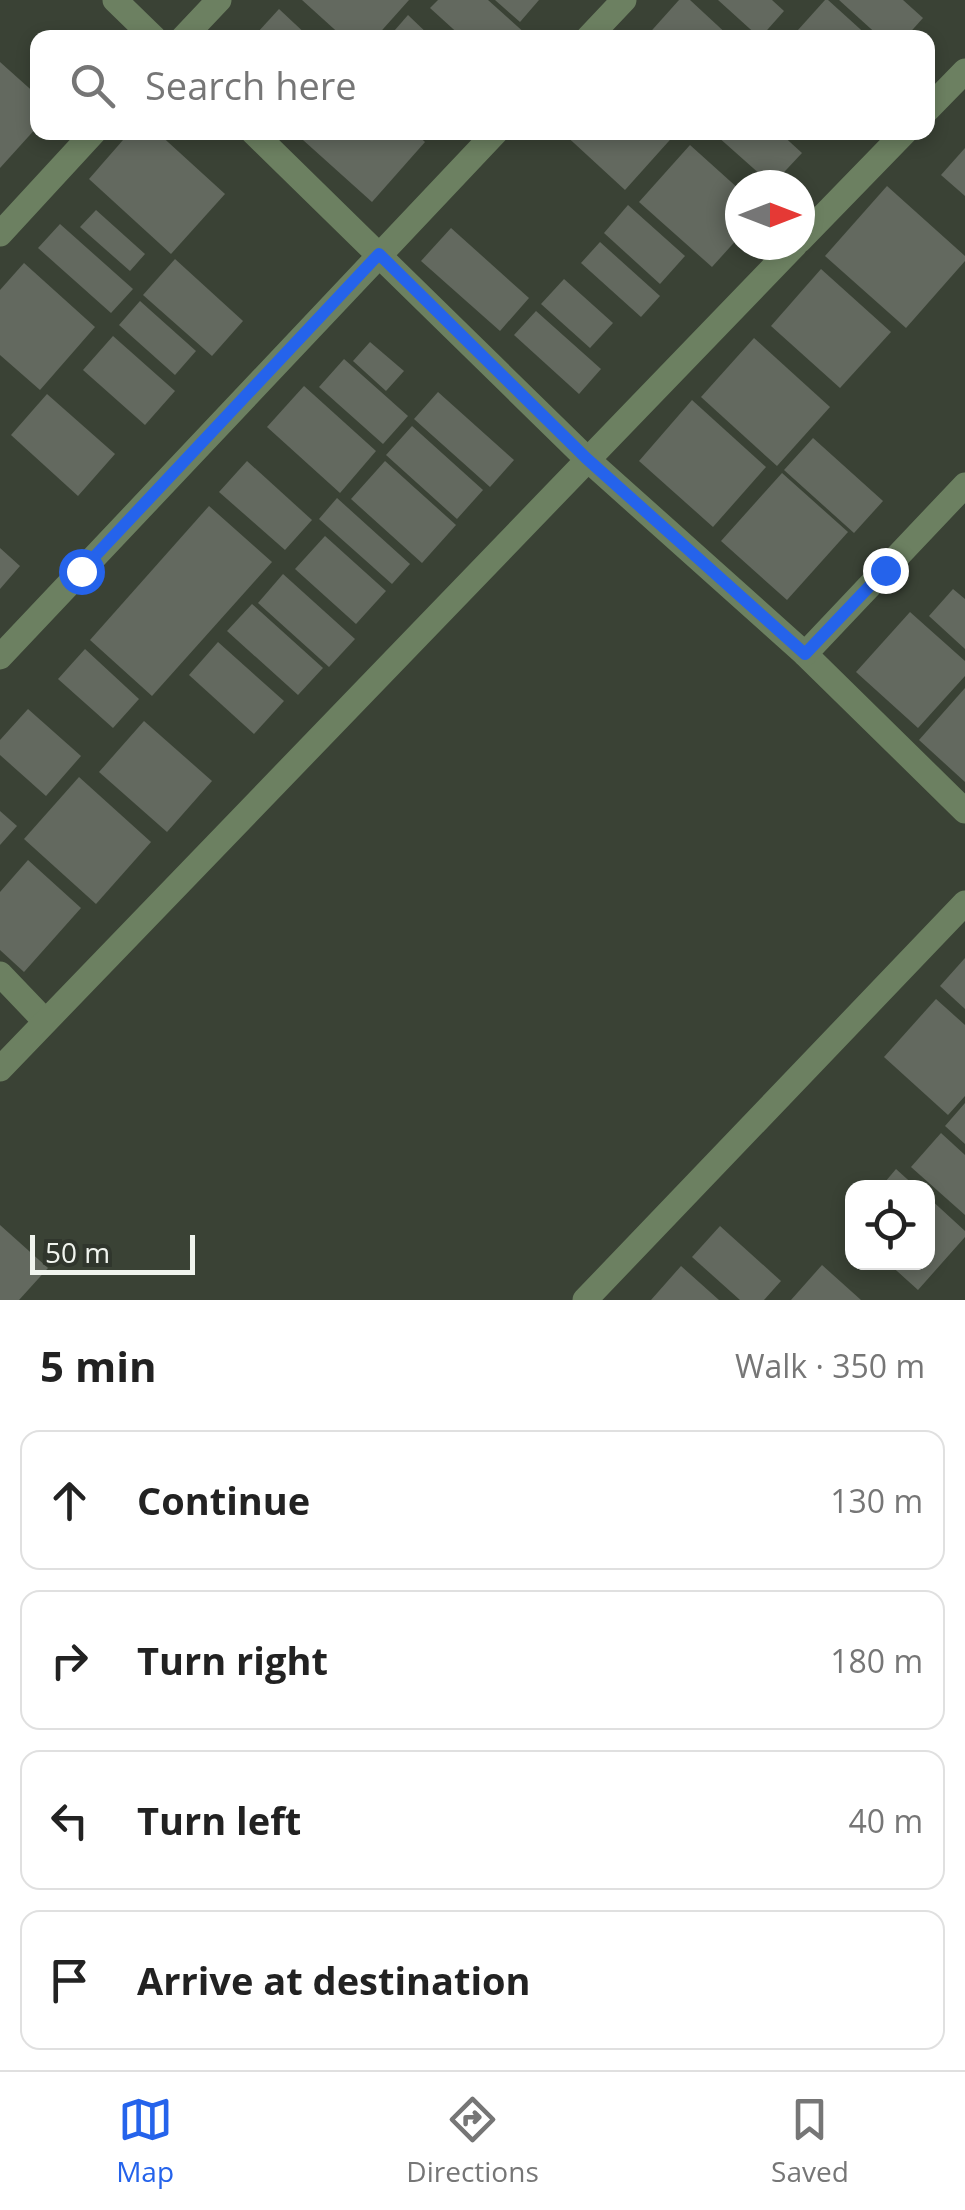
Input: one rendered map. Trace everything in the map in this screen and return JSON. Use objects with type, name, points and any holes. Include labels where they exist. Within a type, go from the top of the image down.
[{"type":"lane","points":[[115,0],[146,30]]},
{"type":"lane","points":[[190,30],[219,0]]},
{"type":"lane","points":[[596,30],[624,0]]},
{"type":"lane","points":[[935,103],[965,71]]},
{"type":"lane","points":[[0,234],[87,140]]},
{"type":"lane","points":[[261,140],[586,458],[805,654],[965,811]]},
{"type":"lane","points":[[0,658],[488,140]]},
{"type":"lane","points":[[815,225],[897,140]]},
{"type":"lane","points":[[0,1069],[779,260]]},
{"type":"lane","points":[[805,654],[965,485]]},
{"type":"lane","points":[[584,1300],[965,903]]},
{"type":"lane","points":[[0,974],[45,1021]]},
{"type":"shaded area","points":[[0,0],[965,0],[965,1300],[0,1300]]},
{"type":"building","points":[[302,0],[409,0],[382,30],[335,30]]},
{"type":"building","points":[[438,0],[488,0],[521,30],[454,30],[430,8]]},
{"type":"building","points":[[495,0],[539,0],[520,22]]},
{"type":"building","points":[[679,0],[690,0],[722,30],[652,30]]},
{"type":"building","points":[[718,0],[772,0],[784,11],[767,30],[751,30]]},
{"type":"building","points":[[828,0],[861,30],[798,30]]},
{"type":"building","points":[[839,0],[903,0],[923,18],[912,30],[872,30]]},
{"type":"building","points":[[279,9],[301,30],[260,30]]},
{"type":"building","points":[[408,15],[424,30],[395,30]]},
{"type":"building","points":[[0,62],[30,89],[30,135],[0,168]]},
{"type":"building","points":[[123,140],[166,140],[225,194],[171,254],[89,179]]},
{"type":"building","points":[[303,140],[423,140],[372,202]]},
{"type":"building","points":[[571,140],[670,140],[625,190]]},
{"type":"building","points":[[721,140],[788,140],[802,153],[786,170],[755,170]]},
{"type":"building","points":[[690,145],[725,176],[725,253],[712,267],[639,202]]},
{"type":"building","points":[[965,148],[965,196],[941,175]]},
{"type":"building","points":[[887,186],[965,256],[965,261],[906,328],[825,256]]},
{"type":"building","points":[[628,205],[685,256],[660,284],[604,233]]},
{"type":"building","points":[[96,210],[145,254],[130,271],[80,227]]},
{"type":"building","points":[[60,224],[133,289],[111,313],[38,248]]},
{"type":"building","points":[[451,228],[529,298],[500,331],[421,261]]},
{"type":"building","points":[[600,242],[660,296],[641,317],[581,263]]},
{"type":"building","points":[[175,259],[243,321],[212,356],[143,295]]},
{"type":"building","points":[[24,263],[95,327],[40,390],[0,355],[0,290]]},
{"type":"building","points":[[821,269],[891,332],[840,388],[771,326]]},
{"type":"building","points":[[564,279],[613,323],[590,348],[541,304]]},
{"type":"building","points":[[140,301],[196,351],[175,375],[119,325]]},
{"type":"building","points":[[536,311],[601,369],[579,394],[514,335]]},
{"type":"building","points":[[113,336],[175,391],[145,425],[83,370]]},
{"type":"building","points":[[754,338],[830,407],[777,466],[701,397]]},
{"type":"building","points":[[370,342],[404,371],[386,391],[353,361]]},
{"type":"building","points":[[344,359],[408,416],[383,444],[319,387]]},
{"type":"building","points":[[304,386],[376,451],[340,493],[267,427]]},
{"type":"building","points":[[438,392],[514,460],[490,487],[414,419]]},
{"type":"building","points":[[47,394],[115,454],[78,496],[11,435]]},
{"type":"building","points":[[692,400],[766,467],[713,527],[639,461]]},
{"type":"building","points":[[412,426],[483,490],[457,519],[386,455]]},
{"type":"building","points":[[813,438],[883,501],[854,533],[784,470]]},
{"type":"building","points":[[247,461],[312,520],[285,550],[219,492]]},
{"type":"building","points":[[385,461],[456,525],[422,563],[351,499]]},
{"type":"building","points":[[782,473],[848,532],[787,600],[721,541]]},
{"type":"building","points":[[337,498],[410,564],[392,584],[319,519]]},
{"type":"building","points":[[209,506],[272,562],[152,696],[90,640]]},
{"type":"building","points":[[325,536],[386,591],[356,624],[295,569]]},
{"type":"building","points":[[0,548],[20,566],[0,589]]},
{"type":"building","points":[[283,574],[355,639],[329,667],[258,603]]},
{"type":"building","points":[[953,589],[965,599],[965,649],[929,616]]},
{"type":"building","points":[[252,604],[323,668],[298,695],[227,631]]},
{"type":"building","points":[[910,612],[965,661],[965,676],[918,728],[856,672]]},
{"type":"building","points":[[218,642],[284,701],[254,734],[189,675]]},
{"type":"building","points":[[85,649],[139,699],[113,728],[58,679]]},
{"type":"building","points":[[965,688],[965,782],[919,740]]},
{"type":"building","points":[[28,709],[81,756],[46,796],[0,755],[0,740]]},
{"type":"building","points":[[144,721],[212,781],[167,832],[99,772]]},
{"type":"building","points":[[79,777],[151,842],[96,904],[24,839]]},
{"type":"building","points":[[0,811],[17,826],[0,845]]},
{"type":"building","points":[[28,860],[81,908],[24,972],[0,950],[0,892]]},
{"type":"building","points":[[965,958],[965,1009],[940,986]]},
{"type":"building","points":[[936,999],[965,1025],[965,1096],[948,1115],[884,1057]]},
{"type":"building","points":[[965,1103],[965,1144],[945,1126]]},
{"type":"building","points":[[941,1133],[965,1155],[965,1215],[935,1188],[935,1180],[926,1180],[911,1167]]},
{"type":"building","points":[[896,1169],[908,1180],[887,1180]]},
{"type":"building","points":[[935,1203],[965,1231],[965,1237],[918,1290],[896,1270],[935,1270]]},
{"type":"building","points":[[0,1225],[48,1268],[19,1300],[0,1300]]},
{"type":"building","points":[[720,1226],[781,1281],[764,1300],[740,1300],[692,1257]]},
{"type":"building","points":[[822,1265],[861,1300],[791,1300]]},
{"type":"building","points":[[681,1266],[719,1300],[651,1300]]},
{"type":"route","points":[[81,571],[379,254],[586,458],[805,654],[885,570]]}]
